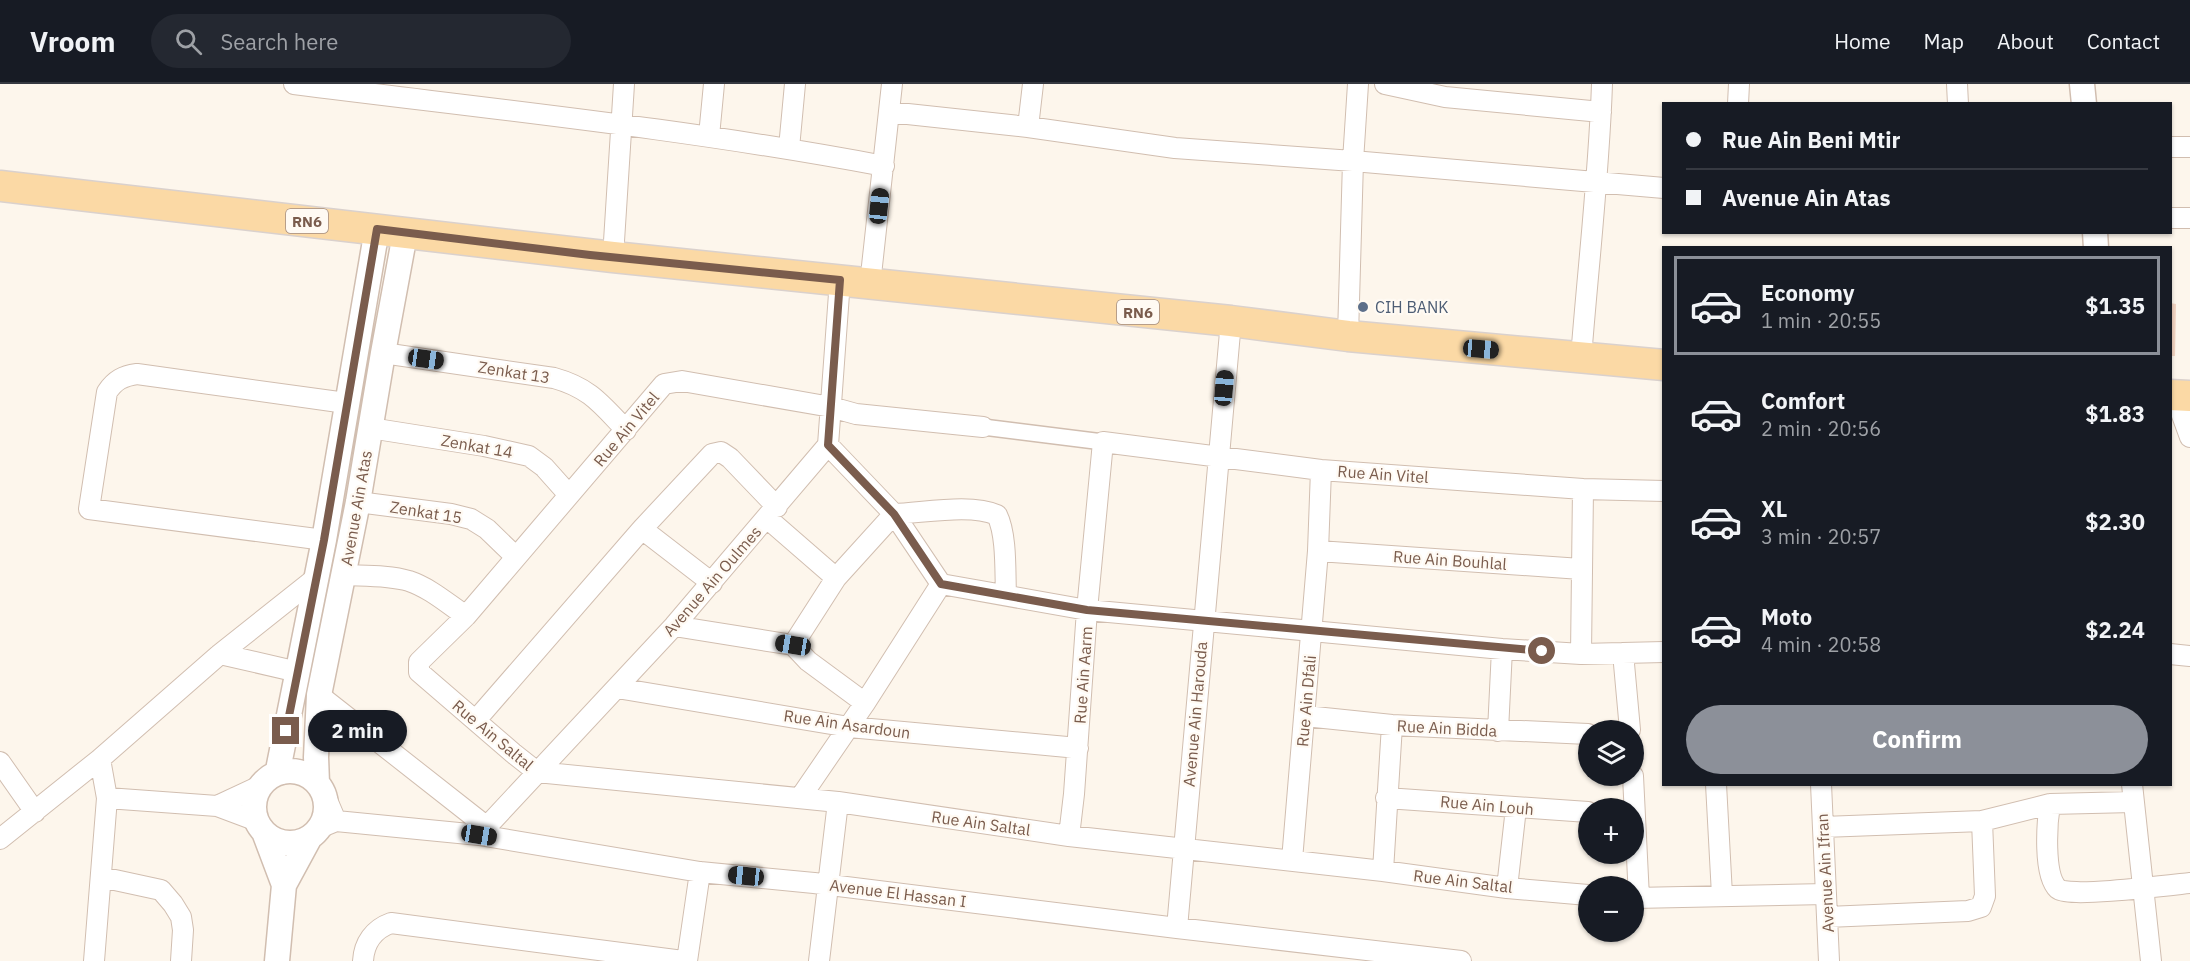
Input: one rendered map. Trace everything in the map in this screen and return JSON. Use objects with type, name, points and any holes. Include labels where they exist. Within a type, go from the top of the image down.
[{"type":"main road","name":"RN6","points":[[0,186],[614,257],[1231,321],[1348,336],[1662,365]]},
{"type":"street","points":[[294,84],[342,87],[709,136],[884,166]]},
{"type":"street","points":[[614,257],[624,84]]},
{"type":"street","points":[[709,136],[714,84]]},
{"type":"street","points":[[789,148],[795,84]]},
{"type":"street","points":[[870,284],[892,84]]},
{"type":"street","points":[[1028,127],[1033,84]]},
{"type":"street","points":[[1348,336],[1353,161],[1358,84]]},
{"type":"street","points":[[1385,84],[1445,97],[1601,112]]},
{"type":"street","points":[[1581,358],[1589,249],[1597,182],[1602,84]]},
{"type":"street","points":[[1738,84],[1738,102]]},
{"type":"street","points":[[1957,84],[1958,102]]},
{"type":"street","points":[[2082,84],[2084,102]]},
{"type":"street","points":[[889,112],[1028,127],[1175,148],[1662,188]]},
{"type":"street","points":[[2172,147],[2190,147]]},
{"type":"street","points":[[2172,218],[2190,218]]},
{"type":"street","name":"Avenue Ain Atas","points":[[320,788],[319,695],[358,502],[383,353],[391,231]]},
{"type":"street","name":"Avenue Ain Atas","points":[[282,772],[278,770],[324,540],[346,404],[391,231]]},
{"type":"street","points":[[840,280],[828,445],[894,514],[941,584],[1087,610],[1203,621],[1502,649],[1581,654],[1662,652]]},
{"type":"street","name":"Avenue Ain Harouda","points":[[1177,928],[1231,321]]},
{"type":"street","name":"Zenkat 13","points":[[383,353],[554,378],[574,383],[591,393],[626,430]]},
{"type":"street","points":[[324,540],[89,509],[107,392],[113,383],[125,376],[137,374],[346,404]]},
{"type":"street","name":"Rue Ain Vitel","points":[[419,662],[466,616],[664,384],[671,381],[831,407],[856,414],[983,427]]},
{"type":"street","points":[[2179,396],[2190,437]]},
{"type":"street","points":[[983,427],[1103,442]]},
{"type":"street","name":"Zenkat 14","points":[[370,428],[484,446],[529,456],[543,467],[569,495]]},
{"type":"street","name":"Rue Ain Vitel","points":[[1103,442],[1321,470],[1582,489],[1662,491]]},
{"type":"street","name":"Rue Ain Aarm","points":[[1069,836],[1103,442]]},
{"type":"street","name":"Avenue Ain Oulmes","points":[[483,831],[674,626],[828,445]]},
{"type":"street","points":[[476,720],[642,529],[707,458],[717,453],[730,458],[772,513],[836,578]]},
{"type":"street","name":"Rue Ain Dfali","points":[[1292,860],[1318,551],[1321,470]]},
{"type":"street","points":[[1581,654],[1582,489]]},
{"type":"street","name":"Zenkat 15","points":[[358,502],[451,514],[471,519],[487,529],[516,557]]},
{"type":"street","points":[[793,645],[836,578],[894,514],[981,510],[997,515],[1002,536],[1006,596]]},
{"type":"street","points":[[642,529],[712,583]]},
{"type":"street","name":"Rue Ain Bouhlal","points":[[1318,551],[1581,569]]},
{"type":"street","points":[[344,575],[397,578],[411,582],[425,588],[466,616]]},
{"type":"street","points":[[0,839],[100,759],[220,654],[317,577]]},
{"type":"street","points":[[800,798],[865,703],[941,584]]},
{"type":"street","points":[[674,626],[793,645],[808,662],[865,703]]},
{"type":"street","points":[[1498,731],[1502,649]]},
{"type":"street","points":[[1623,653],[1629,720]]},
{"type":"street","points":[[220,654],[298,672]]},
{"type":"street","points":[[2172,654],[2190,656]]},
{"type":"street","name":"Rue Ain Saltal","points":[[419,662],[419,672],[537,772],[838,802],[1069,836],[1292,860],[1507,888],[1578,894]]},
{"type":"street","name":"Rue Ain Asardoun","points":[[617,688],[849,727],[1078,748]]},
{"type":"street","points":[[319,695],[483,831]]},
{"type":"street","name":"Rue Ain Bidda","points":[[1305,716],[1498,731],[1578,734]]},
{"type":"street","points":[[1383,871],[1392,724]]},
{"type":"street","points":[[94,961],[107,798],[100,759]]},
{"type":"street","points":[[0,762],[35,812]]},
{"type":"street","points":[[217,806],[262,785],[271,777],[282,772],[307,775],[320,788],[326,805],[322,829],[284,885]]},
{"type":"street","points":[[262,785],[255,803],[261,826],[284,885],[277,961]]},
{"type":"street","points":[[1716,786],[1722,895]]},
{"type":"street","name":"Avenue Ain Ifran","points":[[1821,786],[1829,961]]},
{"type":"street","points":[[1823,827],[1982,821],[2050,804],[2133,793],[2151,961]]},
{"type":"street","points":[[107,798],[217,806],[261,826],[281,842],[291,843],[322,829]]},
{"type":"street","name":"Rue Ain Louh","points":[[1386,798],[1578,811]]},
{"type":"street","points":[[819,961],[838,802]]},
{"type":"street","points":[[2050,804],[2048,843],[2050,872],[2057,888],[2061,891],[2142,888],[2190,883]]},
{"type":"street","points":[[1507,888],[1516,808]]},
{"type":"street","points":[[1827,916],[1968,911],[1981,907],[1985,896],[1982,821]]},
{"type":"street","name":"Avenue El Hassan I","points":[[322,829],[483,831],[700,872],[829,885],[1461,961]]},
{"type":"street","points":[[363,961],[366,945],[372,936],[380,927],[391,923],[685,961],[700,872]]},
{"type":"street","points":[[101,878],[161,891],[173,903],[181,917],[183,930],[181,961]]},
{"type":"street","points":[[1644,898],[1826,894]]},
{"type":"building","points":[[2172,303],[2176,304],[2175,356],[2172,356]]},
{"type":"place","name":"CIH BANK","points":[[1363,307]]},
{"type":"route","points":[[286,731],[324,540],[377,229],[590,255],[840,280],[828,445],[894,514],[941,584],[1087,610],[1542,651]]}]
